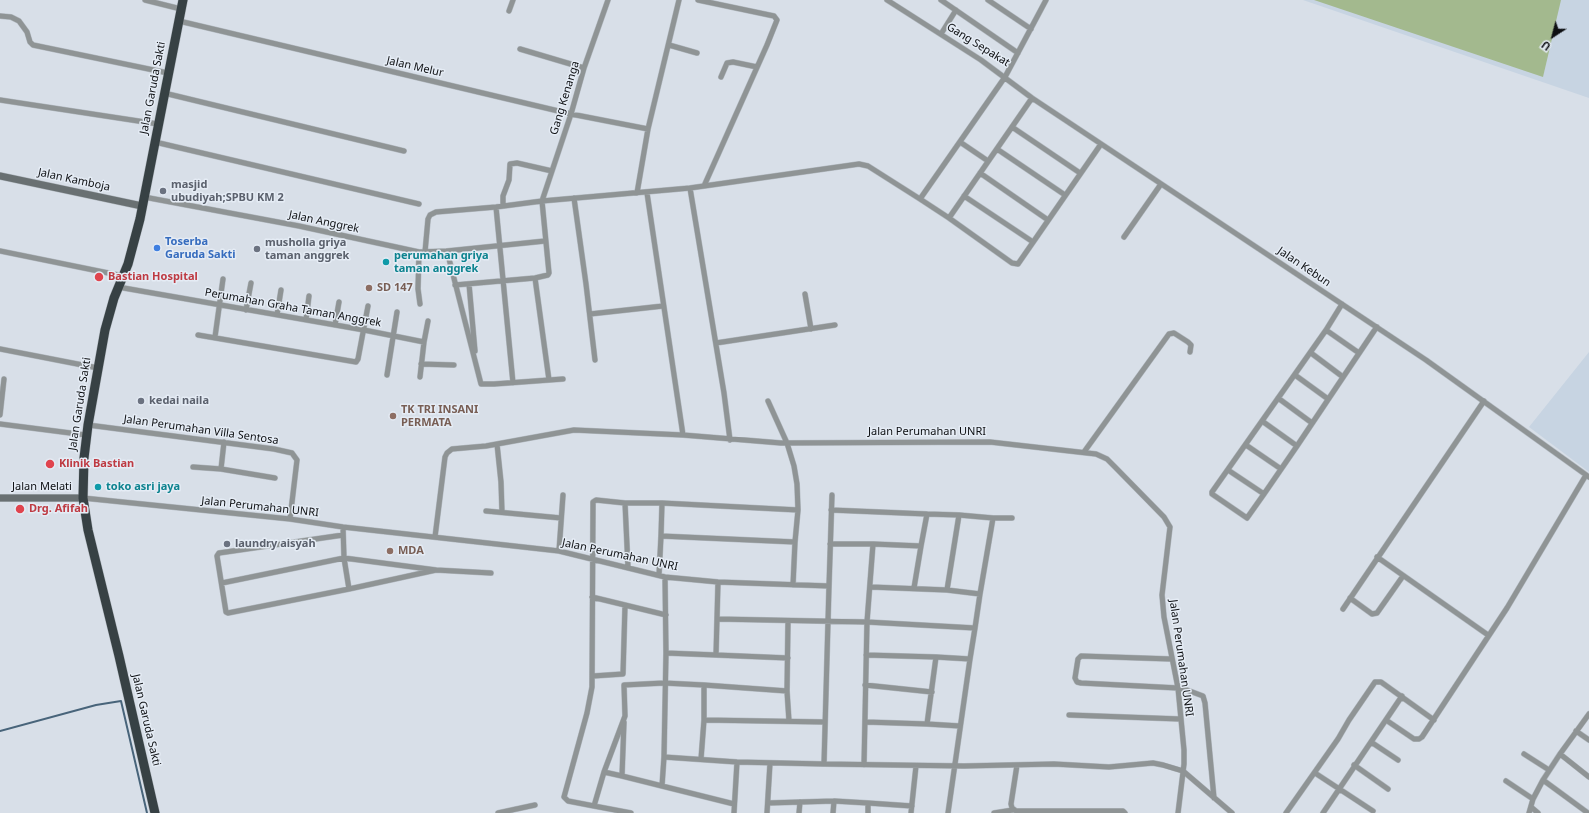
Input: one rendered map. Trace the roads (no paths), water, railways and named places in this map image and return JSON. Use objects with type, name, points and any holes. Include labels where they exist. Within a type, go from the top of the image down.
[{"type":"highway","name":"Jalan Garuda Sakti","points":[[155,813],[118,649],[88,530],[83,498],[84,458],[86,435],[107,319],[132,250],[143,202],[182,4]]},
{"type":"street","points":[[145,0],[182,4]]},
{"type":"street","points":[[509,11],[513,0]]},
{"type":"street","name":"Gang Kenanga","points":[[542,202],[571,114],[584,68],[608,0]]},
{"type":"street","points":[[637,193],[648,129],[679,0]]},
{"type":"street","points":[[698,0],[775,17],[777,20],[777,24],[704,186]]},
{"type":"street","name":"Gang Sepakat","points":[[887,0],[1005,77],[1031,29],[1043,1]]},
{"type":"street","points":[[941,0],[1018,53]]},
{"type":"street","points":[[988,0],[1031,29]]},
{"type":"street","points":[[941,34],[956,10]]},
{"type":"street","points":[[0,16],[11,17],[20,21],[27,32],[30,42],[33,45],[168,73]]},
{"type":"street","name":"Jalan Melur","points":[[179,21],[571,114],[648,129]]},
{"type":"street","points":[[669,45],[697,53]]},
{"type":"street","points":[[520,49],[584,68]]},
{"type":"street","points":[[721,77],[727,63],[733,62],[757,66]]},
{"type":"street","points":[[920,199],[1005,77]]},
{"type":"street","name":"Jalan Kebun","points":[[1005,77],[1032,98],[1426,360],[1587,476]]},
{"type":"street","points":[[164,93],[404,150]]},
{"type":"street","points":[[949,218],[1032,98]]},
{"type":"street","points":[[0,100],[158,124]]},
{"type":"street","points":[[1012,127],[1080,173]]},
{"type":"street","points":[[155,142],[419,204]]},
{"type":"street","points":[[960,142],[988,161]]},
{"type":"street","points":[[425,252],[428,219],[432,213],[436,212],[574,198],[647,193],[859,164],[868,166],[949,218],[1015,264],[1018,264],[1101,144]]},
{"type":"street","points":[[997,149],[1065,195]]},
{"type":"street","points":[[503,206],[502,200],[509,180],[510,164],[513,162],[552,171]]},
{"type":"street","points":[[980,173],[1048,220]]},
{"type":"street","name":"Jalan Kamboja","points":[[0,176],[143,202]]},
{"type":"street","points":[[1124,237],[1161,184]]},
{"type":"street","points":[[690,188],[716,343],[730,440]]},
{"type":"street","points":[[647,193],[683,435]]},
{"type":"street","points":[[964,196],[1033,242]]},
{"type":"street","points":[[574,198],[595,360]]},
{"type":"street","name":"Jalan Anggrek","points":[[143,202],[299,226],[418,252],[447,251],[545,241]]},
{"type":"street","points":[[454,285],[546,276],[548,274],[542,202]]},
{"type":"street","points":[[496,207],[513,383]]},
{"type":"street","points":[[0,251],[123,276]]},
{"type":"street","points":[[447,251],[454,285],[482,385],[563,379]]},
{"type":"street","points":[[418,252],[418,289],[420,304]]},
{"type":"street","points":[[535,278],[549,380]]},
{"type":"street","points":[[215,337],[223,279]]},
{"type":"street","points":[[246,310],[251,283]]},
{"type":"street","points":[[469,284],[475,362]]},
{"type":"street","name":"Perumahan Graha Taman Anggrek","points":[[118,287],[394,335],[424,342]]},
{"type":"street","points":[[277,315],[281,290]]},
{"type":"street","points":[[805,294],[811,329]]},
{"type":"street","points":[[306,320],[309,296]]},
{"type":"street","points":[[335,325],[339,302]]},
{"type":"street","points":[[1342,304],[1311,353],[1212,493],[1246,518],[1248,518],[1377,328]]},
{"type":"street","points":[[198,335],[356,362],[358,359],[368,306]]},
{"type":"street","points":[[590,314],[663,306]]},
{"type":"street","points":[[387,376],[397,312]]},
{"type":"street","points":[[420,377],[428,321]]},
{"type":"street","points":[[716,343],[835,325]]},
{"type":"street","points":[[1326,330],[1360,353]]},
{"type":"street","points":[[1084,452],[1168,334],[1174,333],[1188,342],[1191,345],[1190,352]]},
{"type":"street","points":[[0,349],[98,368]]},
{"type":"street","points":[[1311,353],[1344,377]]},
{"type":"street","points":[[422,364],[454,364]]},
{"type":"street","points":[[1294,375],[1328,399]]},
{"type":"street","points":[[0,415],[4,379]]},
{"type":"street","points":[[1278,398],[1312,423]]},
{"type":"street","points":[[768,401],[787,444],[794,466],[797,484],[798,510],[794,542],[793,585]]},
{"type":"street","points":[[1343,609],[1484,401]]},
{"type":"street","points":[[1262,422],[1297,446]]},
{"type":"street","points":[[0,424],[86,435]]},
{"type":"street","name":"Jalan Perumahan Villa Sentosa","points":[[88,425],[224,442],[292,453],[297,460],[290,519]]},
{"type":"street","name":"Jalan Perumahan UNRI","points":[[435,537],[445,457],[452,449],[465,449],[578,430],[683,435],[787,444],[974,442],[1018,445],[1096,454],[1111,463],[1168,523],[1170,535],[1162,595],[1171,659],[1178,688],[1184,756],[1178,813]]},
{"type":"street","points":[[220,469],[224,442]]},
{"type":"street","points":[[497,444],[501,482],[502,512]]},
{"type":"street","points":[[1246,445],[1281,469]]},
{"type":"street","points":[[194,467],[220,469],[275,478]]},
{"type":"street","points":[[1228,470],[1264,494]]},
{"type":"street","points":[[1386,720],[1416,740],[1422,737],[1507,608],[1587,476]]},
{"type":"street","points":[[559,552],[563,495]]},
{"type":"street","points":[[824,764],[832,496]]},
{"type":"street","name":"Jalan Melati","points":[[0,498],[83,498]]},
{"type":"street","name":"Jalan Perumahan UNRI","points":[[83,498],[290,519],[343,527],[559,552],[628,567],[665,577],[718,582],[829,586]]},
{"type":"street","points":[[631,813],[568,801],[564,797],[587,713],[593,676],[592,597],[594,502],[596,500],[625,503],[662,503],[798,510]]},
{"type":"street","points":[[625,503],[628,567]]},
{"type":"street","points":[[659,575],[662,503]]},
{"type":"street","points":[[831,510],[1012,518]]},
{"type":"street","points":[[486,511],[561,518]]},
{"type":"street","points":[[914,588],[927,514]]},
{"type":"street","points":[[947,590],[959,515]]},
{"type":"street","points":[[948,813],[970,659],[993,518]]},
{"type":"street","points":[[343,527],[344,558],[349,590]]},
{"type":"street","points":[[343,535],[219,553],[217,556],[226,611],[228,613],[349,590],[436,570]]},
{"type":"street","points":[[661,536],[794,542]]},
{"type":"street","points":[[830,544],[921,546]]},
{"type":"street","points":[[864,765],[867,622],[873,544]]},
{"type":"street","points":[[1377,557],[1488,635]]},
{"type":"street","points":[[222,583],[344,558],[436,570],[491,573]]},
{"type":"street","points":[[1350,598],[1372,614],[1377,613],[1403,576]]},
{"type":"street","points":[[662,786],[666,654],[665,577]]},
{"type":"street","points":[[716,655],[718,582]]},
{"type":"street","points":[[870,587],[947,590],[980,594]]},
{"type":"street","points":[[592,597],[666,615]]},
{"type":"street","points":[[622,776],[625,716],[623,674],[624,606]]},
{"type":"street","points":[[717,619],[867,622],[975,628]]},
{"type":"street","points":[[788,621],[787,691],[789,721]]},
{"type":"street","points":[[666,654],[788,658]]},
{"type":"street","points":[[866,655],[970,659]]},
{"type":"street","points":[[1171,659],[1081,656],[1078,659],[1075,678],[1077,682],[1082,683],[1178,688],[1203,696],[1205,703],[1214,798]]},
{"type":"street","points":[[927,724],[936,657]]},
{"type":"street","points":[[593,676],[623,674]]},
{"type":"street","points":[[1286,813],[1315,773],[1375,682],[1381,682],[1434,720]]},
{"type":"street","points":[[624,685],[664,683],[787,691]]},
{"type":"street","points":[[701,759],[704,720],[704,685]]},
{"type":"street","points":[[865,685],[932,692]]},
{"type":"street","points":[[1331,813],[1324,811],[1402,696]]},
{"type":"street","points":[[1538,813],[1530,810],[1533,799],[1549,770],[1589,714]]},
{"type":"street","points":[[1069,715],[1180,719]]},
{"type":"street","points":[[594,806],[604,772],[625,716]]},
{"type":"street","points":[[704,720],[825,722]]},
{"type":"street","points":[[866,722],[960,726]]},
{"type":"street","points":[[1576,731],[1589,740]]},
{"type":"street","points":[[1371,742],[1398,760]]},
{"type":"street","points":[[1524,754],[1549,770]]},
{"type":"street","points":[[1560,754],[1589,777]]},
{"type":"street","points":[[664,757],[737,762],[916,766],[1054,764],[1113,767],[1152,764],[1173,767],[1183,771],[1232,813]]},
{"type":"street","points":[[734,813],[737,762]]},
{"type":"street","points":[[767,813],[770,763]]},
{"type":"street","points":[[1013,810],[1011,804],[1016,765]]},
{"type":"street","points":[[1354,765],[1388,789]]},
{"type":"street","points":[[911,813],[916,766]]},
{"type":"street","points":[[604,772],[734,804]]},
{"type":"street","points":[[1315,773],[1373,811]]},
{"type":"street","points":[[1543,780],[1588,813]]},
{"type":"street","points":[[1506,781],[1533,799]]},
{"type":"street","points":[[768,803],[834,801],[912,806]]},
{"type":"street","points":[[833,813],[834,801]]},
{"type":"street","points":[[799,813],[800,802]]},
{"type":"street","points":[[868,803],[868,813]]},
{"type":"street","points":[[498,813],[535,805]]},
{"type":"street","points":[[994,813],[1013,810],[1123,811],[1125,813]]},
{"type":"waterway","points":[[0,731],[96,705],[121,701],[147,813]]},
{"type":"place","name":"masjid ubudiyah;SPBU KM 2","points":[[163,191]]},
{"type":"place","name":"Toserba Garuda Sakti","points":[[157,248]]},
{"type":"place","name":"musholla griya taman anggrek","points":[[257,249]]},
{"type":"place","name":"perumahan griya taman anggrek","points":[[386,262]]},
{"type":"place","name":"Bastian Hospital","points":[[99,277]]},
{"type":"place","name":"SD 147","points":[[369,288]]},
{"type":"place","name":"kedai naila","points":[[141,401]]},
{"type":"place","name":"TK TRI INSANI PERMATA","points":[[393,416]]},
{"type":"place","name":"Klinik Bastian","points":[[50,464]]},
{"type":"place","name":"toko asri jaya","points":[[98,487]]},
{"type":"place","name":"Drg. Afifah","points":[[20,509]]},
{"type":"place","name":"laundry aisyah","points":[[227,544]]},
{"type":"place","name":"MDA","points":[[390,551]]}]
